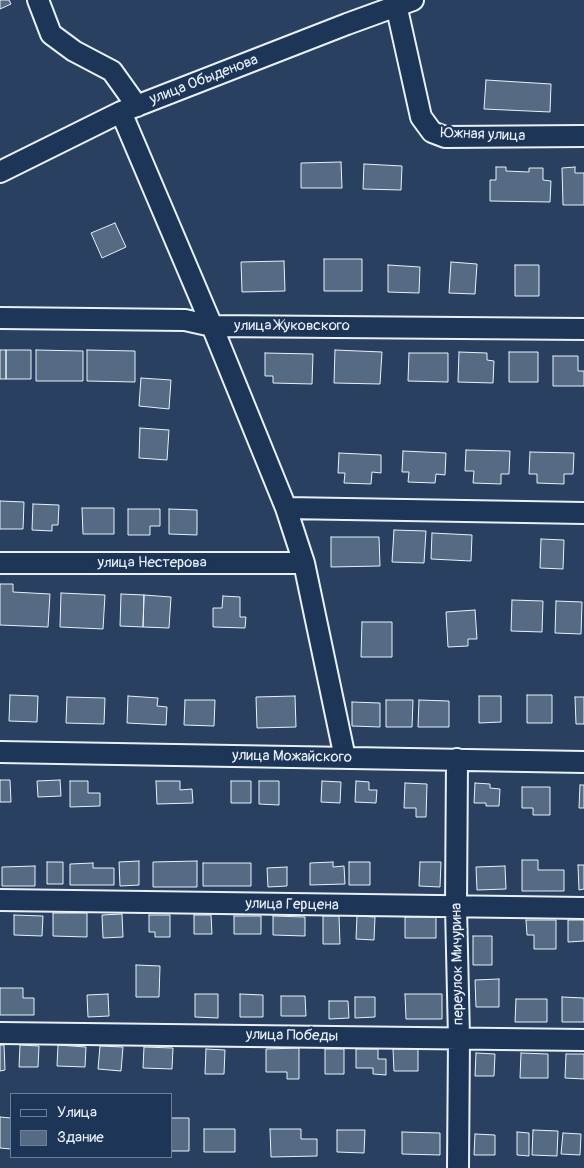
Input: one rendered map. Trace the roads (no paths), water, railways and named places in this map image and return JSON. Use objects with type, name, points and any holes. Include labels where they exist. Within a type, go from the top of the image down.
[{"type":"street","points":[[38,0],[50,34],[112,71],[129,109],[212,326],[286,508],[304,564],[345,758]]},
{"type":"street","name":"улица Обыденова","points":[[0,172],[129,109],[401,2]]},
{"type":"street","name":"Южная улица","points":[[401,2],[420,117],[432,132],[445,137],[584,136]]},
{"type":"street","name":"улица Жуковского","points":[[0,318],[185,320],[212,326],[584,329]]},
{"type":"street","points":[[286,508],[584,513]]},
{"type":"street","name":"улица Нестерова","points":[[0,563],[304,564]]},
{"type":"street","name":"улица Можайского","points":[[0,752],[584,762]]},
{"type":"street","name":"переулок Мичурина","points":[[457,759],[458,1168]]},
{"type":"street","name":"улица Герцена","points":[[0,900],[584,908]]},
{"type":"street","name":"улица Победы","points":[[0,1033],[584,1040]]}]
